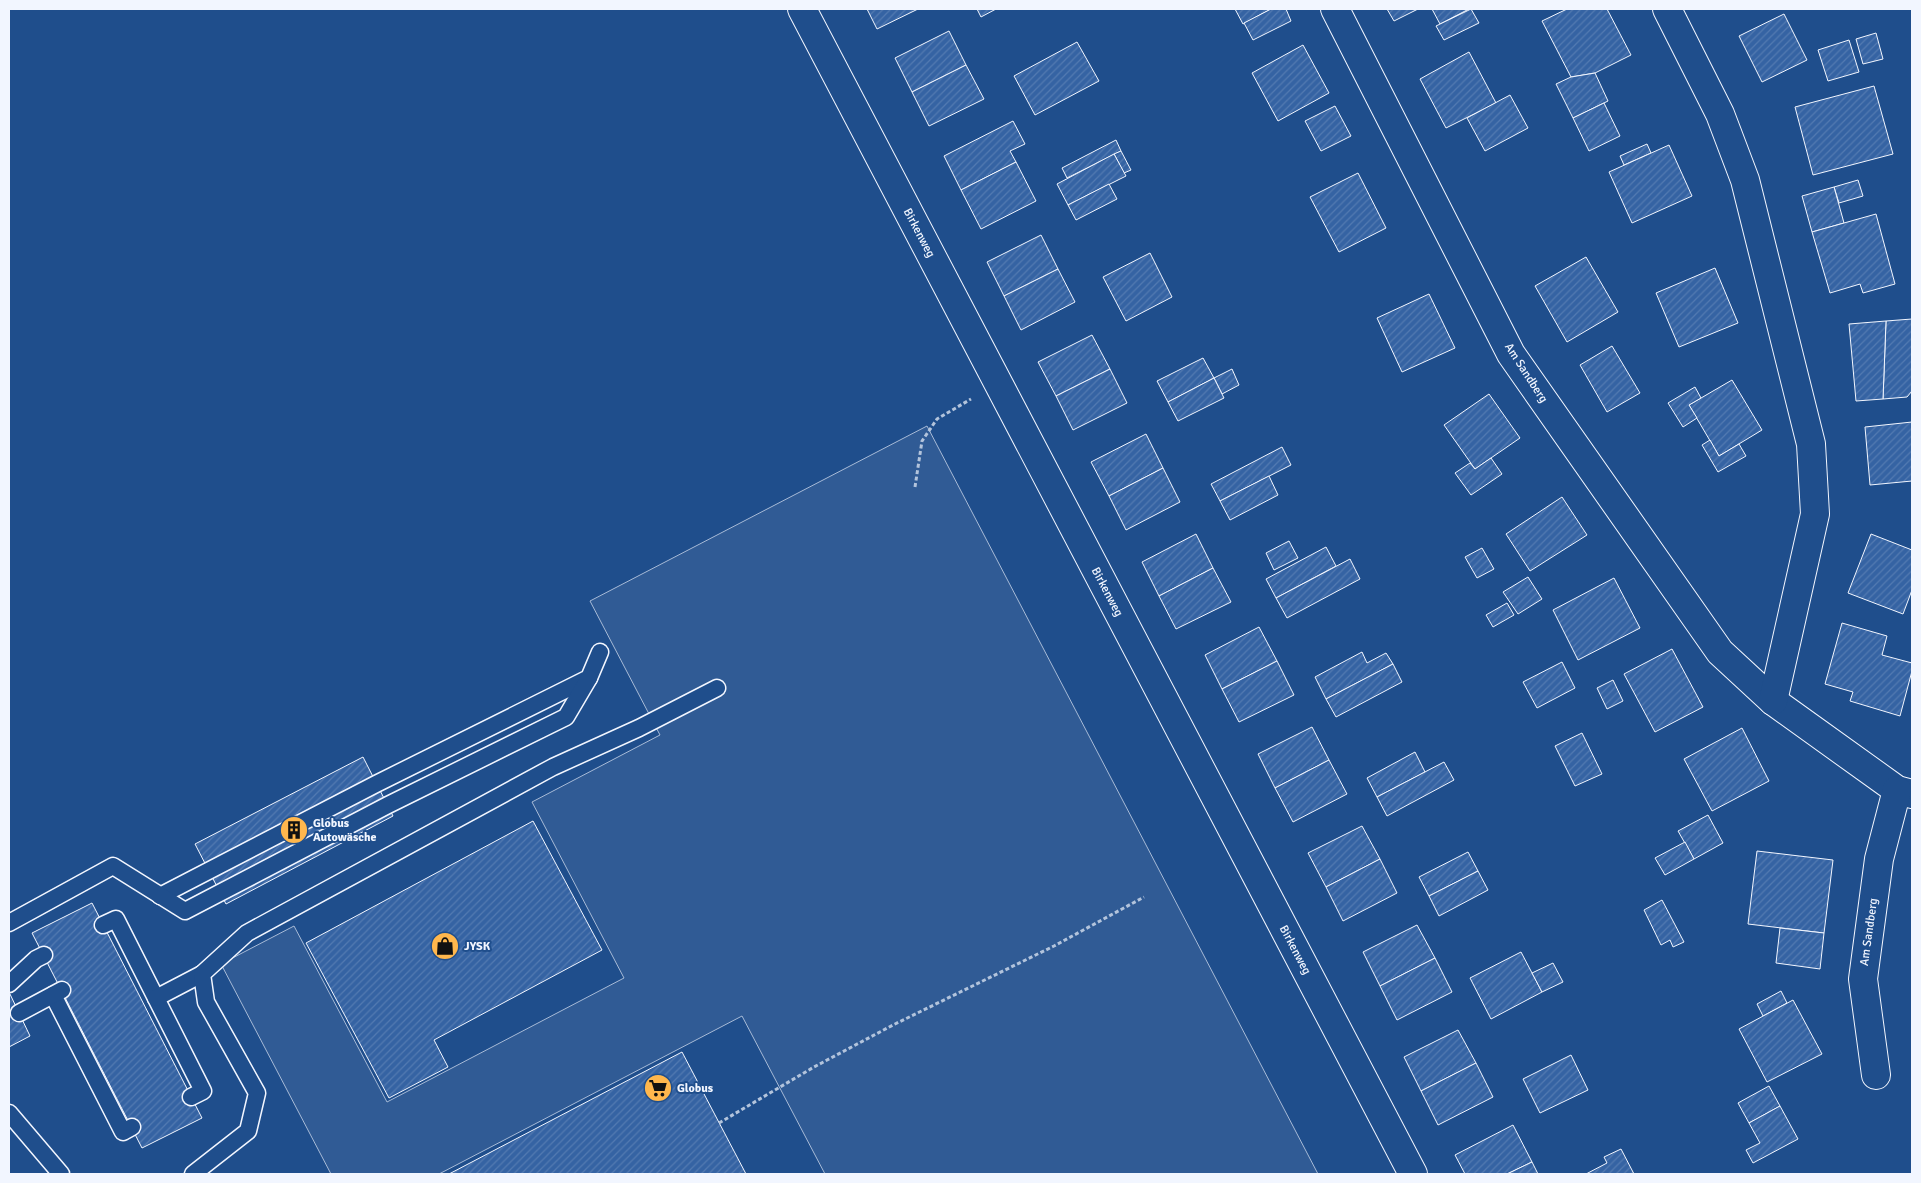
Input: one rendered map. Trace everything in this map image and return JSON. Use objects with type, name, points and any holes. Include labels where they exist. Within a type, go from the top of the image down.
[{"type":"street","name":"Birkenweg","points":[[802,9],[1412,1174]]},
{"type":"street","name":"Am Sandberg","points":[[1335,9],[1512,354],[1720,652],[1773,701],[1904,792],[1879,859],[1863,979],[1876,1075]]},
{"type":"street","points":[[1668,9],[1720,114],[1745,180],[1811,444],[1815,514],[1773,701]]},
{"type":"lane","points":[[9,923],[113,866],[185,911],[388,805],[566,717],[589,678],[600,652]]},
{"type":"lane","points":[[160,896],[368,788],[589,678]]},
{"type":"lane","points":[[148,993],[202,974],[247,932],[553,767],[639,728],[717,688]]},
{"type":"lane","points":[[103,925],[116,919],[127,957],[148,993],[179,1059],[203,1091],[191,1097]]},
{"type":"lane","points":[[9,984],[44,955]]},
{"type":"lane","points":[[193,1174],[248,1131],[256,1093],[206,1002],[202,974]]},
{"type":"lane","points":[[19,1013],[58,992],[109,1094],[123,1132],[132,1127]]},
{"type":"lane","points":[[9,1113],[61,1174]]},
{"type":"path","points":[[914,487],[922,441],[937,419],[998,384]]},
{"type":"path","points":[[719,1123],[814,1067],[1054,946],[1144,897]]},
{"type":"shaded area","points":[[927,426],[1318,1174],[825,1174],[742,1016],[439,1174],[331,1174],[221,964],[294,926],[387,1102],[624,978],[532,802],[660,735],[590,601]]},
{"type":"building","points":[[867,9],[918,9],[877,29]]},
{"type":"building","points":[[977,9],[996,9],[981,17]]},
{"type":"building","points":[[1235,9],[1271,9],[1243,24]]},
{"type":"building","points":[[1271,9],[1286,9],[1291,21],[1253,40],[1244,23]]},
{"type":"building","points":[[1387,9],[1418,9],[1394,21]]},
{"type":"building","points":[[1432,9],[1466,9],[1467,10],[1440,24]]},
{"type":"building","points":[[1471,9],[1479,23],[1444,40],[1436,26]]},
{"type":"building","points":[[1567,9],[1607,9],[1631,55],[1595,73],[1571,77],[1542,21]]},
{"type":"building","points":[[1784,14],[1807,60],[1762,82],[1739,36]]},
{"type":"building","points":[[949,31],[966,65],[912,92],[895,58]]},
{"type":"building","points":[[1876,33],[1883,59],[1863,64],[1856,39]]},
{"type":"building","points":[[1849,40],[1859,72],[1828,81],[1818,50]]},
{"type":"building","points":[[1077,42],[1099,81],[1035,115],[1014,76]]},
{"type":"building","points":[[1303,45],[1329,93],[1278,121],[1252,73]]},
{"type":"building","points":[[1469,52],[1496,103],[1446,128],[1420,79]]},
{"type":"building","points":[[966,65],[984,99],[929,126],[912,92]]},
{"type":"building","points":[[1595,73],[1608,101],[1573,118],[1556,84],[1571,77]]},
{"type":"building","points":[[1874,86],[1893,154],[1813,175],[1795,107]]},
{"type":"building","points":[[1510,95],[1528,128],[1485,151],[1467,118]]},
{"type":"building","points":[[1604,103],[1620,136],[1589,151],[1573,118]]},
{"type":"building","points":[[1335,106],[1351,136],[1321,151],[1305,121]]},
{"type":"building","points":[[1013,121],[1025,144],[1010,151],[1016,162],[961,190],[944,156]]},
{"type":"building","points":[[1116,140],[1121,151],[1067,178],[1062,168]]},
{"type":"building","points":[[1647,144],[1651,153],[1624,165],[1620,156]]},
{"type":"building","points":[[1669,145],[1692,196],[1632,223],[1609,172]]},
{"type":"building","points":[[1121,151],[1131,170],[1124,173],[1114,154]]},
{"type":"building","points":[[1114,154],[1126,176],[1068,205],[1057,184]]},
{"type":"building","points":[[1016,162],[1036,201],[981,229],[961,190]]},
{"type":"building","points":[[1358,173],[1386,228],[1339,252],[1310,197]]},
{"type":"building","points":[[1858,180],[1863,196],[1839,203],[1834,187]]},
{"type":"building","points":[[1109,184],[1117,199],[1076,220],[1068,205]]},
{"type":"building","points":[[1834,187],[1844,223],[1812,232],[1802,196]]},
{"type":"building","points":[[1876,214],[1895,284],[1863,293],[1860,284],[1830,293],[1812,232]]},
{"type":"building","points":[[1041,235],[1058,269],[1004,296],[987,262]]},
{"type":"building","points":[[1150,253],[1172,297],[1126,321],[1103,277]]},
{"type":"building","points":[[1586,257],[1618,312],[1567,342],[1535,286]]},
{"type":"building","points":[[1715,268],[1738,323],[1679,347],[1656,293]]},
{"type":"building","points":[[1058,269],[1075,302],[1021,330],[1004,296]]},
{"type":"building","points":[[1429,294],[1455,348],[1402,372],[1377,318]]},
{"type":"building","points":[[1912,319],[1912,391],[1907,397],[1883,399],[1886,321]]},
{"type":"building","points":[[1886,321],[1883,399],[1856,401],[1849,324]]},
{"type":"building","points":[[1092,335],[1110,369],[1056,396],[1038,362]]},
{"type":"building","points":[[1612,346],[1640,393],[1607,412],[1580,365]]},
{"type":"building","points":[[1203,358],[1214,378],[1168,402],[1157,381]]},
{"type":"building","points":[[1110,369],[1127,403],[1073,430],[1056,396]]},
{"type":"building","points":[[1232,369],[1239,385],[1222,394],[1214,378]]},
{"type":"building","points":[[1214,378],[1224,398],[1178,421],[1168,402]]},
{"type":"building","points":[[1732,380],[1762,430],[1719,456],[1689,405]]},
{"type":"building","points":[[1695,387],[1701,398],[1689,405],[1697,418],[1683,427],[1668,403]]},
{"type":"building","points":[[1489,394],[1520,438],[1475,469],[1444,425]]},
{"type":"building","points":[[1912,422],[1912,481],[1870,485],[1865,427]]},
{"type":"building","points":[[1146,434],[1163,468],[1109,496],[1091,462]]},
{"type":"building","points":[[1710,440],[1719,456],[1739,444],[1746,456],[1718,472],[1702,445]]},
{"type":"building","points":[[1282,447],[1291,465],[1220,501],[1211,484]]},
{"type":"building","points":[[1491,458],[1502,474],[1471,495],[1455,473],[1470,463],[1475,469]]},
{"type":"building","points":[[1163,468],[1180,502],[1126,530],[1109,496]]},
{"type":"building","points":[[1269,476],[1278,495],[1230,520],[1220,501]]},
{"type":"building","points":[[1562,497],[1587,535],[1530,571],[1506,534]]},
{"type":"building","points":[[1196,534],[1213,568],[1159,596],[1142,562]]},
{"type":"building","points":[[1871,534],[1912,550],[1912,590],[1903,614],[1848,593]]},
{"type":"building","points":[[1289,541],[1298,558],[1274,570],[1266,553]]},
{"type":"building","points":[[1326,547],[1336,566],[1276,598],[1266,579]]},
{"type":"building","points":[[1482,548],[1494,569],[1477,578],[1465,557]]},
{"type":"building","points":[[1350,559],[1360,579],[1287,618],[1276,598]]},
{"type":"building","points":[[1213,568],[1231,602],[1176,629],[1159,596]]},
{"type":"building","points":[[1528,577],[1542,599],[1518,614],[1503,592]]},
{"type":"building","points":[[1614,578],[1640,628],[1578,660],[1553,610]]},
{"type":"building","points":[[1507,603],[1514,615],[1493,627],[1486,615]]},
{"type":"building","points":[[1842,623],[1887,636],[1882,655],[1912,663],[1912,671],[1900,716],[1850,701],[1853,692],[1825,684]]},
{"type":"building","points":[[1259,627],[1277,661],[1222,689],[1205,655]]},
{"type":"building","points":[[1672,649],[1703,707],[1655,732],[1624,674]]},
{"type":"building","points":[[1362,652],[1367,663],[1386,653],[1393,664],[1326,699],[1315,677]]},
{"type":"building","points":[[1277,661],[1294,695],[1239,722],[1222,689]]},
{"type":"building","points":[[1562,662],[1575,688],[1537,708],[1523,682]]},
{"type":"building","points":[[1393,664],[1402,682],[1336,717],[1326,699]]},
{"type":"building","points":[[1613,680],[1623,701],[1607,709],[1597,688]]},
{"type":"building","points":[[1312,727],[1329,760],[1275,788],[1258,754]]},
{"type":"building","points":[[1742,728],[1769,781],[1712,811],[1684,759]]},
{"type":"building","points":[[1582,733],[1602,774],[1575,786],[1555,746]]},
{"type":"building","points":[[1415,752],[1425,772],[1377,797],[1367,778]]},
{"type":"building","name":"Globus Autowäsche","points":[[363,757],[393,816],[226,904],[195,844]]},
{"type":"building","points":[[1329,760],[1347,794],[1293,822],[1275,788]]},
{"type":"building","points":[[1444,762],[1454,780],[1387,816],[1377,797]]},
{"type":"building","points":[[1708,815],[1723,843],[1694,859],[1678,831]]},
{"type":"building","points":[[533,821],[602,950],[434,1040],[448,1067],[389,1098],[306,943]]},
{"type":"building","points":[[1362,826],[1380,859],[1326,887],[1308,853]]},
{"type":"building","points":[[1685,842],[1694,859],[1665,875],[1655,858]]},
{"type":"building","points":[[1757,851],[1833,860],[1824,933],[1748,924]]},
{"type":"building","points":[[1468,852],[1478,871],[1429,896],[1419,877]]},
{"type":"building","points":[[1380,859],[1397,893],[1343,921],[1326,887]]},
{"type":"building","points":[[1478,871],[1488,890],[1439,916],[1429,896]]},
{"type":"building","points":[[1662,900],[1684,942],[1673,947],[1670,940],[1661,945],[1644,910]]},
{"type":"building","points":[[92,903],[202,1118],[142,1148],[32,933]]},
{"type":"building","points":[[1417,925],[1435,958],[1380,986],[1363,952]]},
{"type":"building","points":[[1780,928],[1824,933],[1820,969],[1776,963]]},
{"type":"building","points":[[1521,952],[1542,992],[1491,1019],[1470,978]]},
{"type":"building","points":[[1435,958],[1452,992],[1397,1020],[1380,986]]},
{"type":"building","points":[[1553,963],[1563,982],[1542,992],[1532,973]]},
{"type":"building","points":[[1781,991],[1787,1003],[1763,1016],[1757,1004]]},
{"type":"building","points":[[9,992],[30,1036],[9,1047]]},
{"type":"building","points":[[1793,1000],[1822,1054],[1767,1082],[1739,1029]]},
{"type":"building","points":[[1458,1030],[1476,1063],[1421,1091],[1404,1057]]},
{"type":"building","name":"Globus","points":[[682,1052],[746,1174],[449,1174]]},
{"type":"building","points":[[1571,1055],[1588,1090],[1540,1113],[1523,1079]]},
{"type":"building","points":[[1476,1063],[1493,1097],[1438,1125],[1421,1091]]},
{"type":"building","points":[[1769,1086],[1780,1106],[1749,1123],[1738,1103]]},
{"type":"building","points":[[1780,1106],[1798,1139],[1753,1163],[1746,1150],[1760,1143],[1749,1123]]},
{"type":"building","points":[[1513,1125],[1532,1162],[1507,1174],[1465,1174],[1455,1155]]},
{"type":"building","points":[[1621,1149],[1634,1174],[1586,1174],[1607,1163],[1604,1157]]},
{"type":"building","points":[[1532,1162],[1538,1174],[1507,1174]]},
{"type":"place","name":"Globus Autowäsche","points":[[294,830]]},
{"type":"place","name":"JYSK","points":[[445,946]]},
{"type":"place","name":"Globus","points":[[658,1088]]}]
